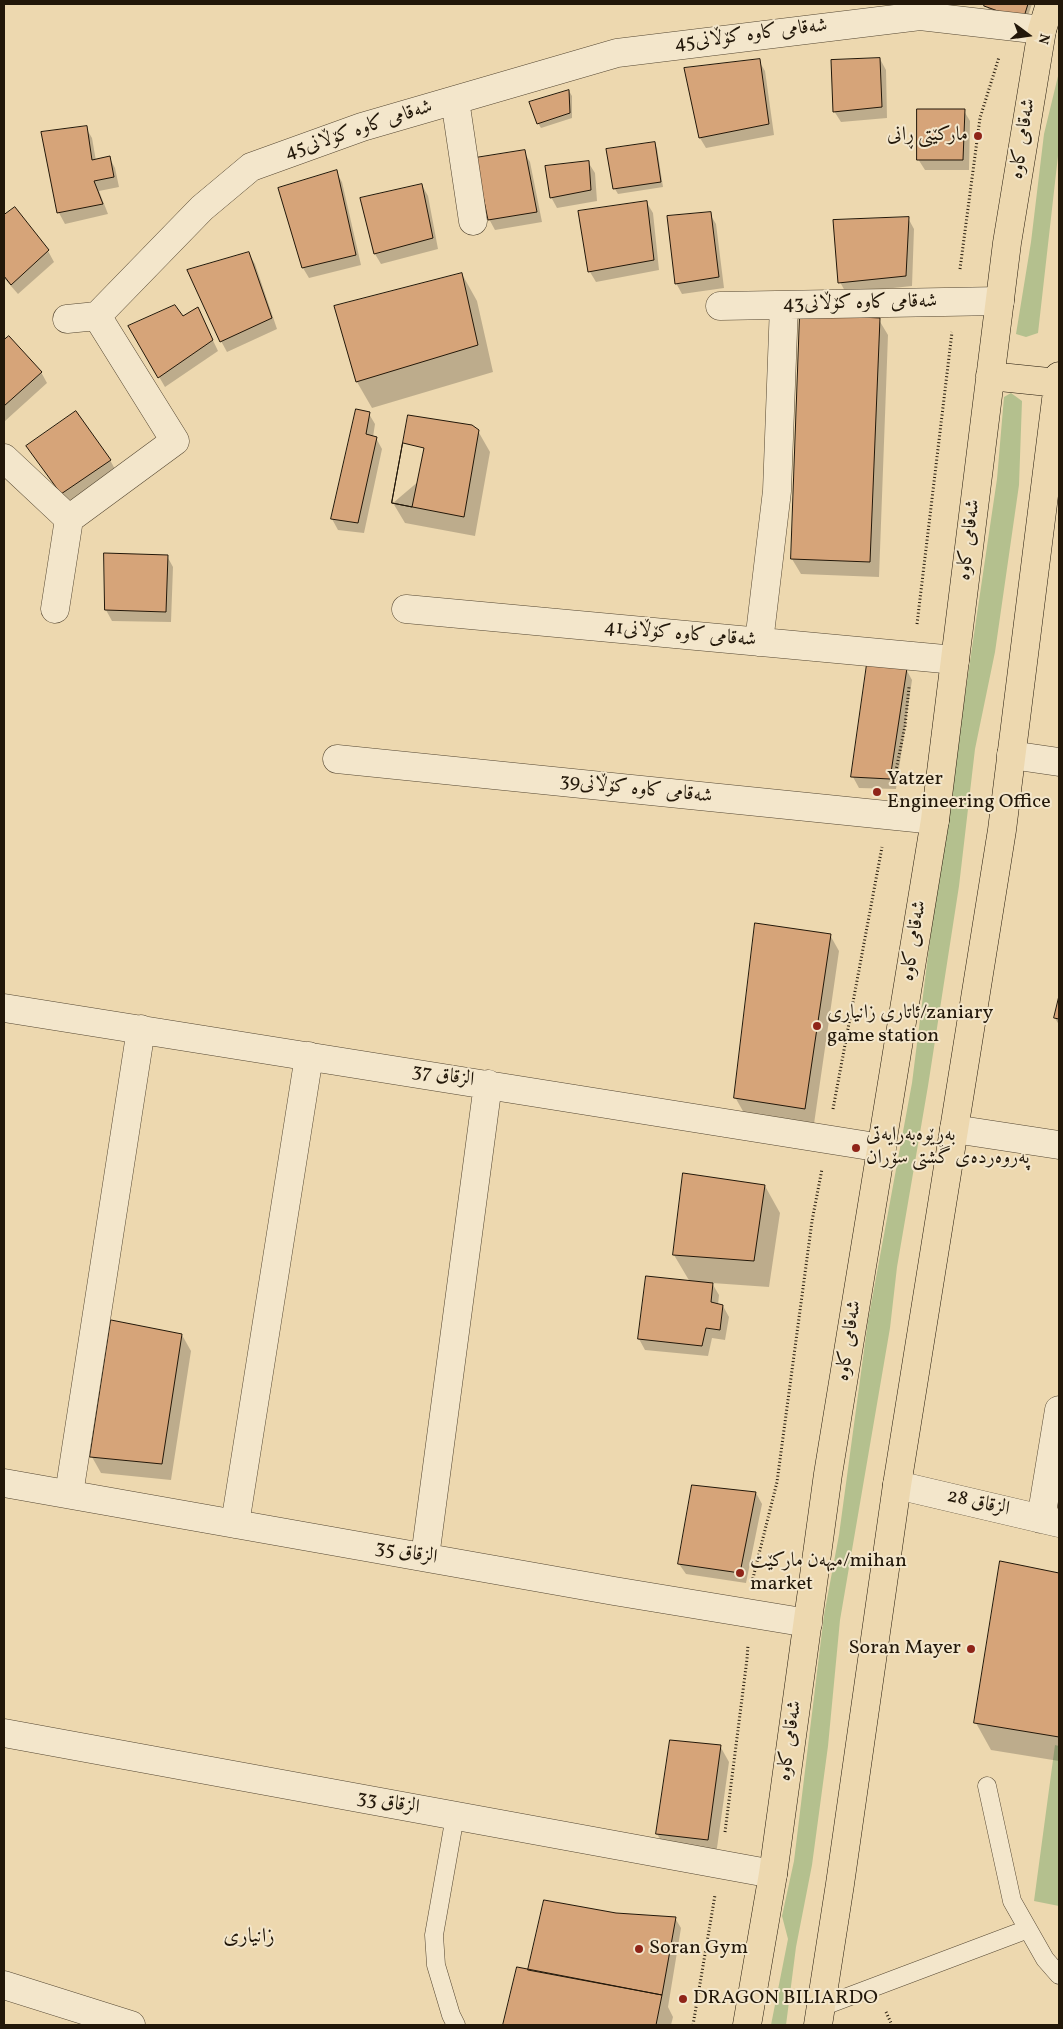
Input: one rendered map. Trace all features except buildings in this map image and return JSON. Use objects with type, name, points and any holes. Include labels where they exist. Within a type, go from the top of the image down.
[{"type":"main road","name":"شەقامی کاوە","points":[[747,2025],[773,1874],[828,1474],[935,820],[1007,243],[1042,30],[1050,4]]},
{"type":"main road","points":[[819,2016],[840,1884],[897,1485],[1002,830],[1056,435],[1059,379],[990,376]]},
{"type":"street","name":"شەقامی کاوە کۆڵانی45","points":[[96,316],[202,208],[251,167],[362,127],[617,53],[912,10],[1042,30]]},
{"type":"street","points":[[455,100],[473,221]]},
{"type":"street","name":"شەقامی کاوە کۆڵانی43","points":[[720,306],[1000,301]]},
{"type":"street","points":[[759,642],[777,490],[784,305]]},
{"type":"street","points":[[55,609],[69,519],[175,441],[96,316],[67,319]]},
{"type":"street","points":[[4,458],[69,519]]},
{"type":"street","name":"شەقامی کاوە کۆڵانی41","points":[[406,609],[955,660]]},
{"type":"street","points":[[1011,755],[1059,762]]},
{"type":"street","name":"شەقامی کاوە کۆڵانی39","points":[[337,759],[935,820]]},
{"type":"street","name":"الزقاق 37","points":[[4,1008],[882,1148]]},
{"type":"street","points":[[70,1494],[141,1029]]},
{"type":"street","points":[[236,1524],[309,1056]]},
{"type":"street","points":[[424,1557],[488,1084]]},
{"type":"street","points":[[954,1129],[1059,1145]]},
{"type":"street","points":[[1050,1521],[1059,1410]]},
{"type":"street","name":"الزقاق 35","points":[[4,1483],[808,1623]]},
{"type":"street","name":"الزقاق 28","points":[[897,1485],[1050,1521]]},
{"type":"street","name":"الزقاق 33","points":[[4,1733],[773,1874]]},
{"type":"street","points":[[4,1985],[131,2025]]},
{"type":"lane","points":[[988,1786],[1012,1901],[1045,1959],[1059,1975]]},
{"type":"lane","points":[[455,1816],[434,1935],[436,1965],[451,2015],[456,2025]]},
{"type":"lane","points":[[819,2016],[1028,1929]]},
{"type":"path","points":[[692,2025],[729,1809],[748,1659],[748,1596],[777,1482],[812,1221],[904,726],[980,118],[1008,26]]},
{"type":"green space","points":[[1059,72],[1059,147],[1038,333],[1026,337],[1016,334],[1031,242],[1044,134]]},
{"type":"green space","points":[[1011,393],[1022,401],[1019,485],[995,652],[975,749],[959,886],[928,1086],[897,1267],[890,1328],[840,1620],[828,1746],[812,1865],[796,1947],[786,2025],[771,2025],[788,1939],[782,1916],[794,1861],[824,1615],[839,1535],[868,1321],[912,1083],[937,884],[997,479],[1004,397]]},
{"type":"green space","points":[[1055,1745],[1059,1746],[1059,1906],[1034,1901]]},
{"type":"place","name":"مارکێتی ڕانی","points":[[978,136]]},
{"type":"place","name":"Yatzer Engineering Office","points":[[877,792]]},
{"type":"place","name":"ئاتاری زانیاری/zaniary game station","points":[[817,1026]]},
{"type":"place","name":"بەڕێوەبەرایەتی پەروەردەی گشتی سۆران","points":[[856,1148]]},
{"type":"place","name":"میهەن مارکێت/mihan market","points":[[740,1573]]},
{"type":"place","name":"Soran Mayer","points":[[971,1649]]},
{"type":"place","name":"Soran Gym","points":[[639,1949]]},
{"type":"place","name":"DRAGON BILIARDO","points":[[683,1999]]},
{"type":"district","name":"زانیاری","points":[[249,1938]]}]
